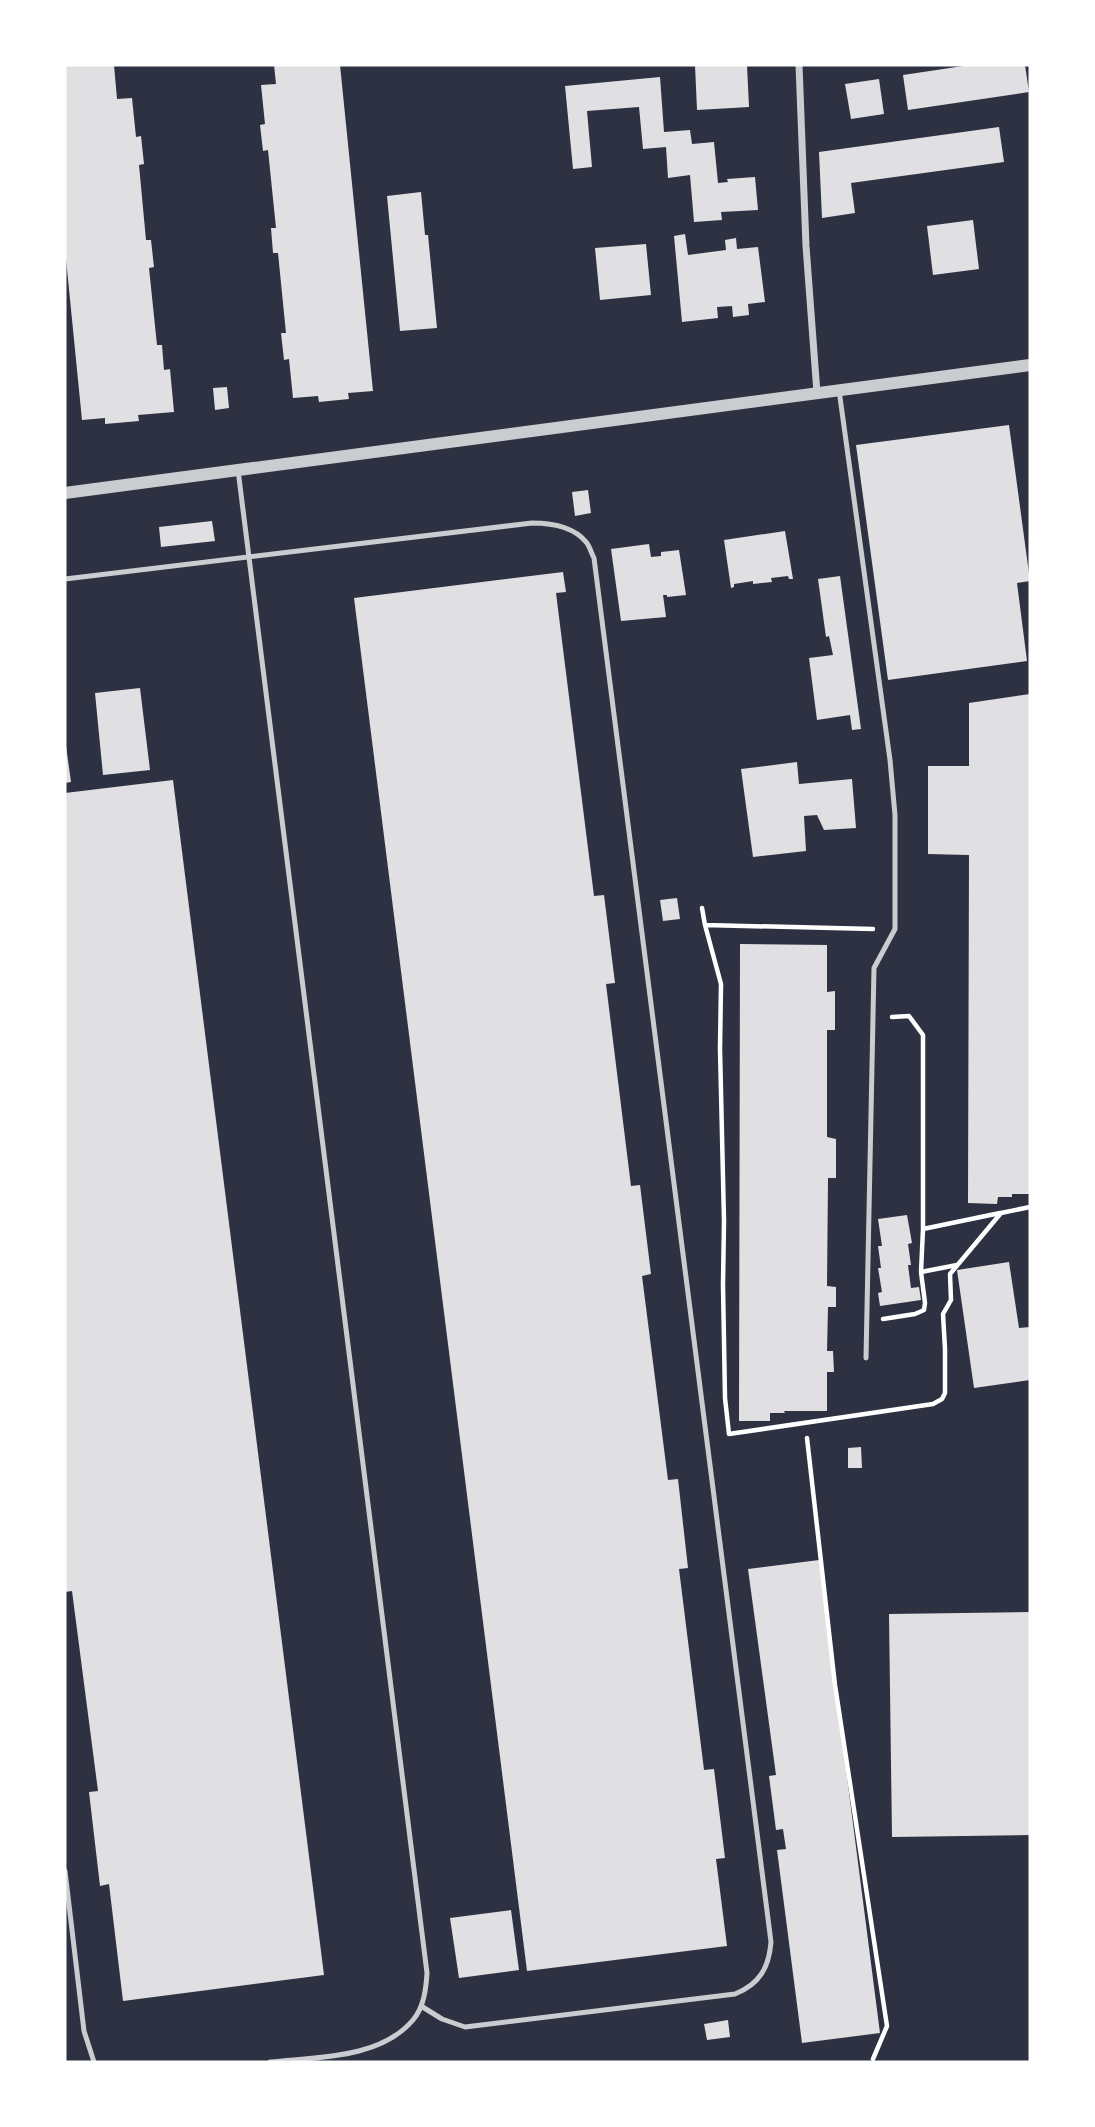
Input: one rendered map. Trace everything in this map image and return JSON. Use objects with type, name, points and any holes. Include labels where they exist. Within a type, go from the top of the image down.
[{"type":"street","points":[[799,65],[806,246],[817,393]]},
{"type":"street","points":[[65,493],[1030,365]]},
{"type":"lane","points":[[839,390],[890,760],[895,815],[895,929],[874,968],[866,1357]]},
{"type":"lane","points":[[237,470],[427,1973],[426,1987],[415,2019],[380,2045],[347,2053],[270,2062]]},
{"type":"lane","points":[[65,579],[532,523],[561,526],[587,543],[594,558],[771,1941],[766,1968],[746,1990],[735,1994],[465,2027],[442,2019],[421,2006]]},
{"type":"lane","points":[[65,1871],[84,2031],[94,2062]]},
{"type":"path","points":[[702,908],[721,984],[723,1308],[725,1398],[729,1434],[933,1404],[942,1399],[945,1393],[943,1314],[951,1300],[950,1274],[1001,1213]]},
{"type":"path","points":[[705,925],[895,929]]},
{"type":"path","points":[[866,1321],[915,1314],[923,1310],[925,1303],[921,1272],[923,1035],[909,1016],[873,1017]]},
{"type":"path","points":[[923,1229],[1030,1207]]},
{"type":"path","points":[[921,1272],[958,1265]]},
{"type":"path","points":[[807,1438],[835,1685],[887,2026],[873,2059]]},
{"type":"building","points":[[65,65],[114,65],[117,99],[132,98],[136,137],[141,136],[144,164],[139,165],[146,240],[151,240],[154,267],[149,268],[157,345],[162,345],[164,370],[170,369],[174,412],[138,415],[139,421],[105,424],[105,418],[82,420],[65,249]]},
{"type":"building","points":[[274,65],[340,65],[373,391],[348,393],[349,399],[319,402],[318,396],[293,398],[289,359],[284,360],[281,333],[286,333],[278,253],[273,253],[271,228],[276,228],[268,150],[263,151],[260,125],[265,124],[261,85],[276,84]]},
{"type":"building","points":[[695,65],[747,65],[749,107],[697,110]]},
{"type":"building","points":[[970,65],[1025,65],[1029,92],[908,110],[903,75]]},
{"type":"building","points":[[660,77],[664,132],[690,130],[692,144],[714,142],[718,183],[728,182],[727,179],[755,177],[758,210],[721,212],[722,220],[694,222],[690,175],[668,178],[666,147],[643,149],[639,107],[587,111],[592,167],[573,169],[565,86]]},
{"type":"building","points":[[879,79],[884,114],[851,119],[845,84]]},
{"type":"building","points":[[999,127],[1004,162],[851,183],[855,213],[822,218],[819,152]]},
{"type":"building","points":[[421,192],[437,328],[400,331],[387,196]]},
{"type":"building","points":[[973,220],[979,269],[933,275],[927,226]]},
{"type":"building","points":[[685,234],[688,255],[726,250],[725,240],[736,238],[737,249],[758,247],[765,302],[748,304],[749,315],[733,317],[732,306],[717,307],[718,318],[682,322],[674,236]]},
{"type":"building","points":[[646,244],[651,295],[600,300],[595,248]]},
{"type":"building","points":[[227,387],[229,408],[215,410],[213,388]]},
{"type":"building","points":[[1009,425],[1030,581],[1017,583],[1027,661],[888,680],[856,445]]},
{"type":"building","points":[[588,490],[591,513],[575,516],[572,492]]},
{"type":"building","points":[[212,521],[215,541],[161,547],[159,527]]},
{"type":"building","points":[[785,531],[793,579],[788,576],[771,578],[772,582],[753,584],[753,581],[734,584],[731,588],[724,540]]},
{"type":"building","points":[[649,544],[651,557],[661,556],[661,552],[679,550],[686,595],[663,595],[666,617],[621,621],[611,549]]},
{"type":"building","points":[[563,572],[566,592],[556,593],[594,896],[604,895],[615,983],[606,984],[631,1186],[640,1185],[651,1274],[642,1276],[668,1480],[678,1479],[688,1568],[679,1569],[704,1770],[714,1769],[725,1858],[716,1859],[727,1946],[527,1971],[354,598]]},
{"type":"building","points":[[840,576],[861,729],[852,730],[850,715],[817,720],[809,658],[833,655],[829,636],[826,637],[818,579]]},
{"type":"building","points":[[140,688],[150,770],[103,775],[95,693]]},
{"type":"building","points":[[1030,694],[1030,1194],[998,1197],[997,1204],[968,1203],[969,855],[928,854],[928,766],[969,766],[969,703]]},
{"type":"building","points":[[65,746],[71,782],[65,783]]},
{"type":"building","points":[[797,762],[799,784],[852,779],[856,828],[824,830],[817,815],[804,816],[806,851],[753,857],[741,769]]},
{"type":"building","points":[[173,780],[324,1975],[123,2001],[109,1884],[100,1886],[89,1792],[98,1791],[72,1591],[65,1592],[65,793]]},
{"type":"building","points":[[677,898],[680,919],[663,921],[660,900]]},
{"type":"building","points":[[740,944],[827,945],[827,992],[835,991],[835,1030],[827,1030],[827,1137],[836,1139],[836,1178],[828,1178],[827,1286],[836,1287],[836,1307],[828,1307],[827,1351],[833,1351],[834,1372],[827,1372],[827,1411],[770,1413],[770,1421],[739,1421]]},
{"type":"building","points":[[907,1215],[912,1243],[908,1244],[911,1288],[919,1287],[921,1300],[880,1306],[878,1293],[882,1292],[878,1246],[882,1246],[878,1219]]},
{"type":"building","points":[[1009,1262],[1019,1328],[1030,1327],[1030,1380],[974,1388],[957,1270]]},
{"type":"building","points":[[861,1447],[862,1468],[848,1468],[848,1448]]},
{"type":"building","points":[[819,1560],[880,2033],[802,2043],[777,1850],[786,1849],[783,1829],[776,1830],[769,1776],[776,1775],[748,1569]]},
{"type":"building","points":[[1030,1612],[1030,1835],[892,1837],[889,1614]]},
{"type":"building","points":[[511,1910],[519,1970],[459,1978],[450,1918]]},
{"type":"building","points":[[728,2020],[730,2037],[707,2040],[704,2024]]}]
